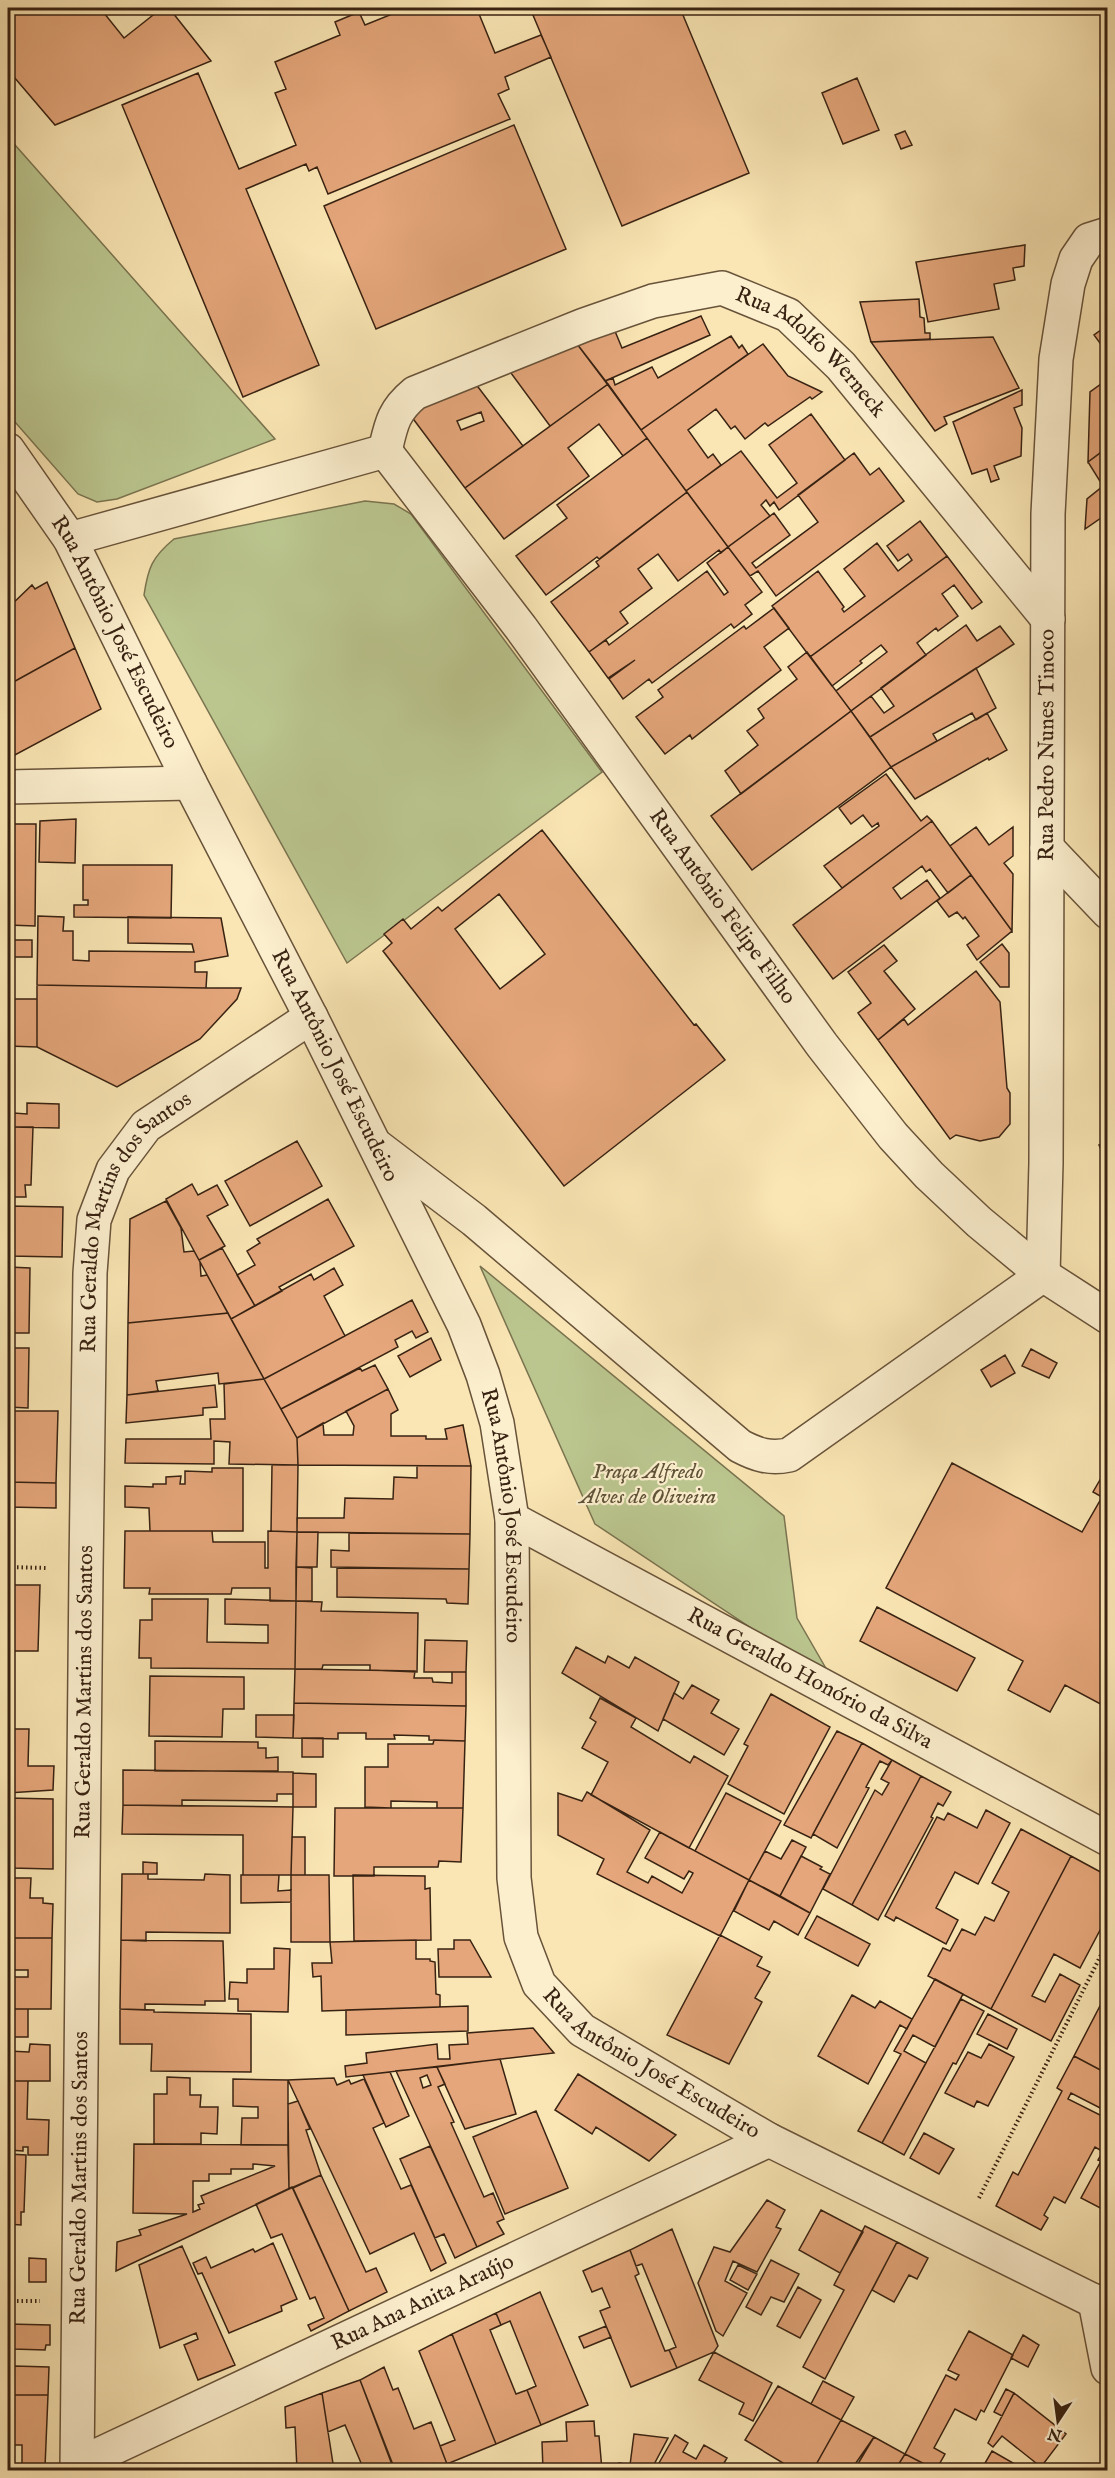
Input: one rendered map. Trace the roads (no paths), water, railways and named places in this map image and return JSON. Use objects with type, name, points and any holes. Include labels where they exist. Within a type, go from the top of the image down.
[{"type":"street","name":"Rua Pedro Nunes Tinoco","points":[[1043,1275],[1046,1163],[1048,514],[1056,359],[1068,284],[1076,259],[1089,240],[1107,234]]},
{"type":"street","name":"Rua Adolfo Werneck","points":[[385,451],[391,423],[401,404],[415,393],[584,325],[643,305],[722,288],[788,315],[841,366],[1048,619]]},
{"type":"street","name":"Rua Antônio José Escudeiro","points":[[8,450],[70,539],[189,783],[311,1017],[464,1324],[483,1375],[498,1423],[512,1519],[514,1878],[521,1937],[539,1984],[582,2030],[769,2139],[1101,2305],[1107,2368]]},
{"type":"street","points":[[70,539],[385,451]]},
{"type":"street","name":"Rua Antônio Felipe Filho","points":[[385,451],[521,628],[822,1045],[893,1136],[929,1175],[979,1222],[1043,1275],[1107,1317]]},
{"type":"street","points":[[8,788],[189,783]]},
{"type":"street","points":[[1047,848],[1107,912]]},
{"type":"street","name":"Rua Geraldo Martins dos Santos","points":[[77,2468],[90,1273],[94,1220],[113,1170],[146,1126],[311,1017]]},
{"type":"street","points":[[372,1142],[474,1220],[740,1446],[759,1455],[776,1458],[789,1455],[1043,1275]]},
{"type":"street","name":"Rua Geraldo Honório da Silva","points":[[512,1519],[1107,1839]]},
{"type":"street","name":"Rua Ana Anita Araújo","points":[[77,2468],[769,2139]]},
{"type":"park label","name":"Praça Alfredo Alves de Oliveira","points":[[648,1484]]}]
